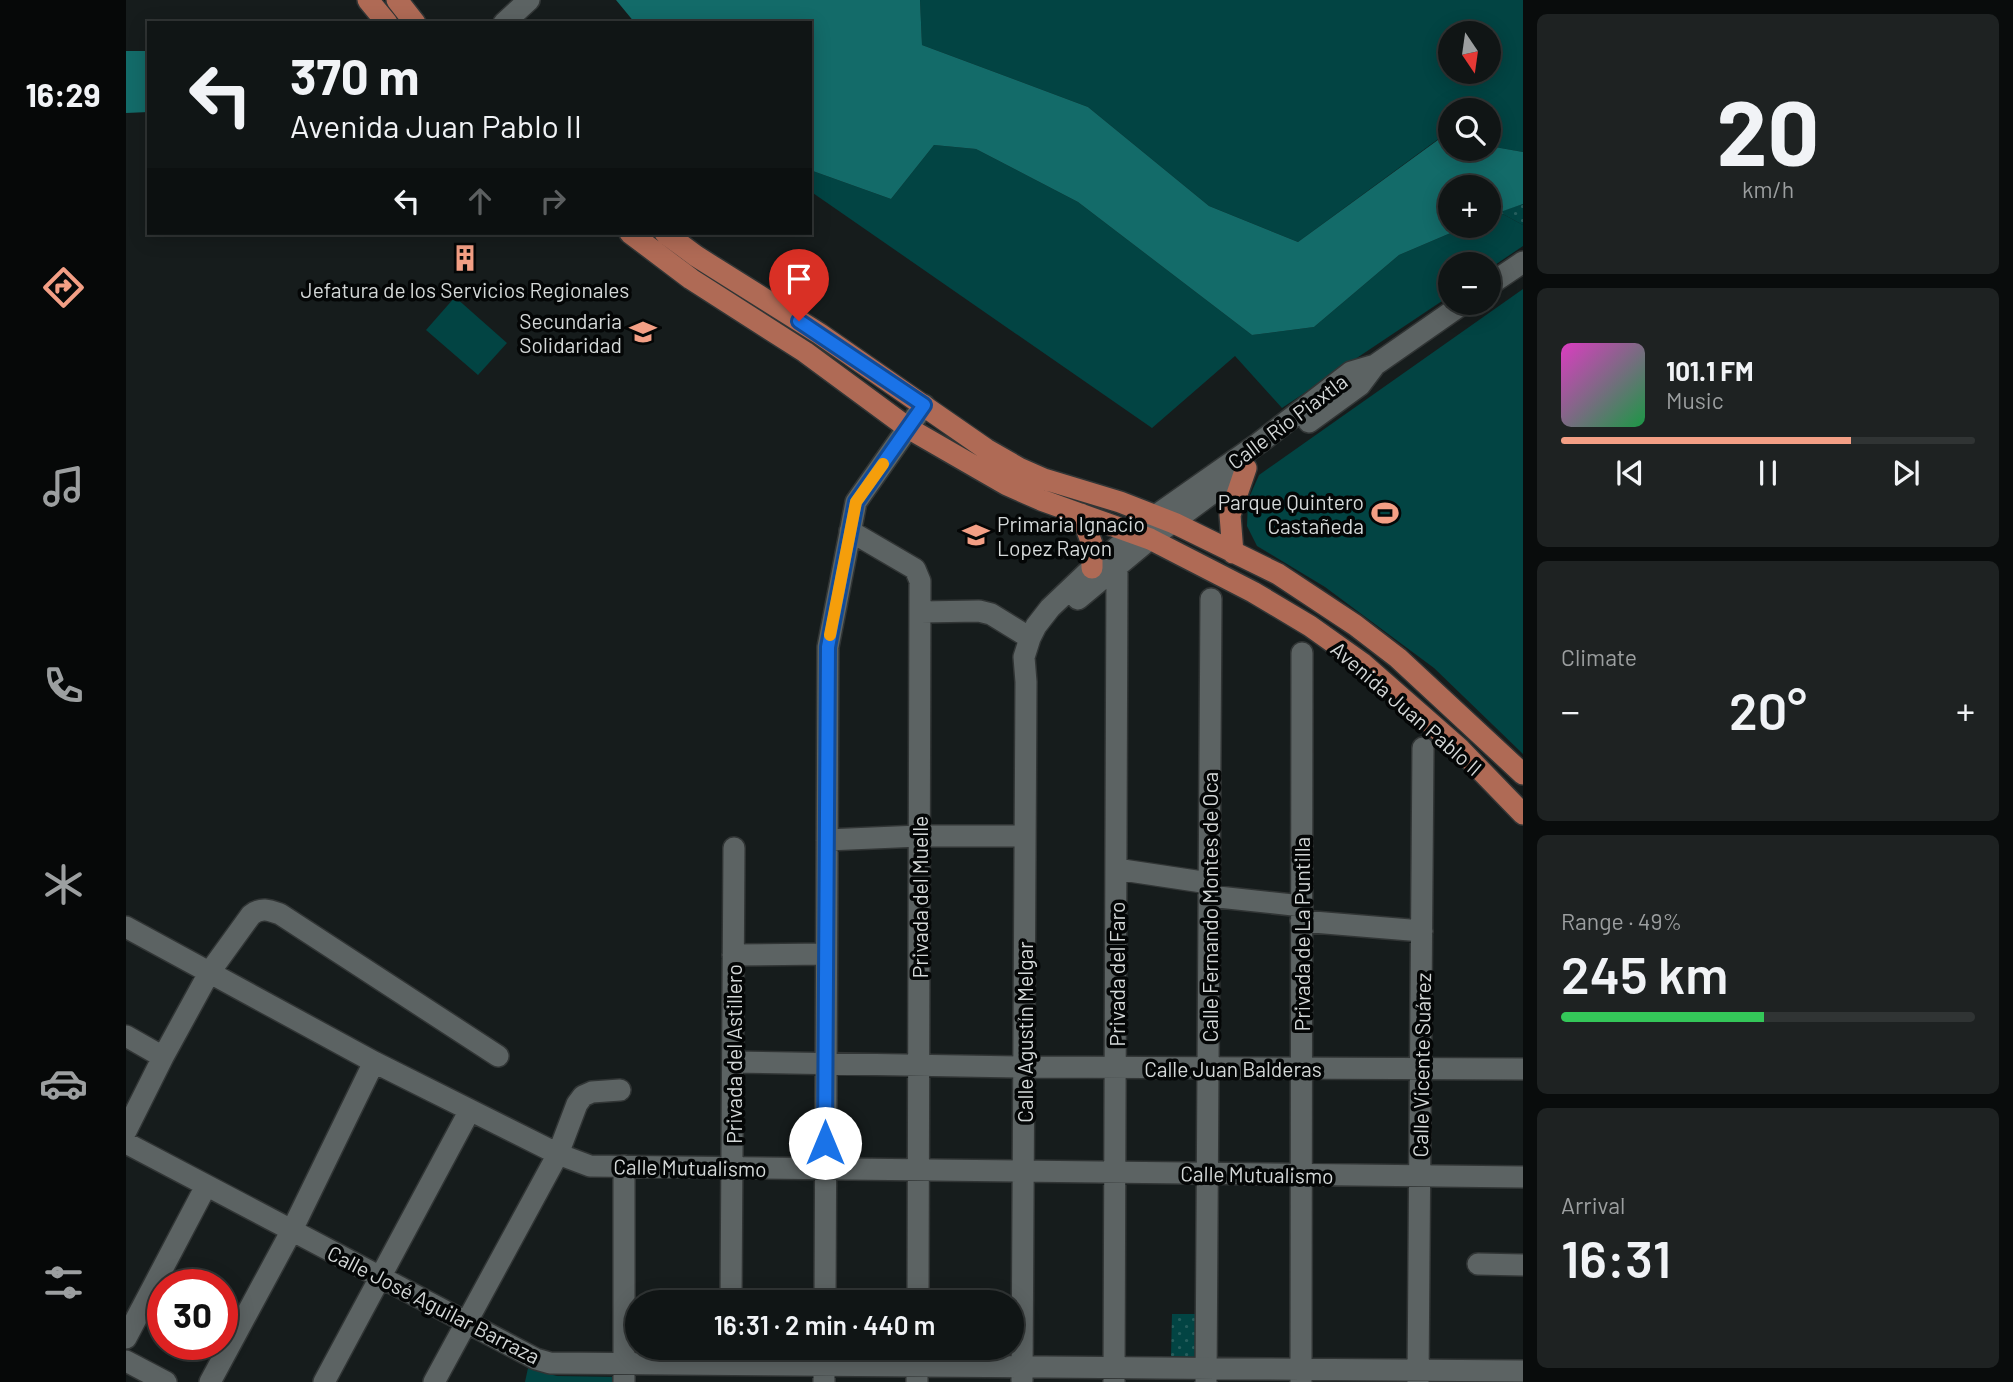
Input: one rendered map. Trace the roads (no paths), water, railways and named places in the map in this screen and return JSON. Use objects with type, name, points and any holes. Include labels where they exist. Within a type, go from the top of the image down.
[{"type":"main road","points":[[368,0],[385,21]]},
{"type":"main road","points":[[397,0],[413,21]]},
{"type":"main road","name":"Avenida Juan Pablo II","points":[[633,235],[691,279],[805,352],[908,428],[1024,494],[1142,536],[1253,592],[1310,626],[1362,663],[1460,750],[1523,814]]},
{"type":"main road","name":"Avenida Juan Pablo II","points":[[669,235],[696,256],[1018,468],[1044,479],[1120,502],[1278,574],[1355,625],[1398,658],[1523,774]]},
{"type":"main road","points":[[764,325],[777,308]]},
{"type":"main road","points":[[1233,553],[1230,515],[1246,468]]},
{"type":"main road","points":[[1081,514],[1092,544],[1092,568]]},
{"type":"main road","points":[[1460,750],[1474,727]]},
{"type":"street","points":[[506,21],[529,0]]},
{"type":"street","points":[[1501,277],[1523,262]]},
{"type":"street","name":"Calle Río Piaxtla","points":[[1164,520],[1246,468],[1360,385],[1375,365],[1447,315]]},
{"type":"street","name":"Calle Río Piaxtla","points":[[1142,536],[1351,372],[1375,365]]},
{"type":"street","points":[[825,1290],[828,647],[856,502],[924,405]]},
{"type":"street","name":"Privada del Muelle","points":[[850,531],[915,569],[920,581],[918,1290]]},
{"type":"street","name":"Calle Agustín Melgar","points":[[1026,682],[1046,636],[1062,614],[1117,566],[1142,536]]},
{"type":"street","name":"Calle Agustín Melgar","points":[[1022,1375],[1026,836],[1024,657],[1030,638],[1049,608],[1092,568],[1142,536]]},
{"type":"street","name":"Privada del Faro","points":[[1114,1375],[1117,566]]},
{"type":"street","name":"Calle Fernando Montes de Oca","points":[[1206,1376],[1211,599]]},
{"type":"street","points":[[921,612],[979,611],[991,614],[1030,638]]},
{"type":"street","name":"Privada de La Puntilla","points":[[1301,653],[1301,1376]]},
{"type":"street","name":"Calle Vicente Suárez","points":[[1418,1376],[1423,748]]},
{"type":"street","points":[[827,840],[919,836],[1026,836]]},
{"type":"street","name":"Privada del Astillero","points":[[731,1290],[734,848]]},
{"type":"street","points":[[1116,869],[1301,914],[1422,931]]},
{"type":"street","points":[[126,1132],[209,973],[257,910],[280,915],[498,1056]]},
{"type":"street","name":"Calle Mutualismo","points":[[126,927],[374,1062],[558,1154],[590,1166],[1523,1177]]},
{"type":"street","points":[[733,955],[826,954]]},
{"type":"street","points":[[126,1036],[163,1057]]},
{"type":"street","points":[[210,1382],[292,1230],[374,1062]]},
{"type":"street","name":"Calle Juan Balderas","points":[[733,1062],[1024,1067],[1523,1069]]},
{"type":"street","points":[[434,1382],[558,1154],[577,1104],[583,1096],[592,1092],[621,1090]]},
{"type":"street","points":[[324,1382],[470,1110]]},
{"type":"street","name":"Calle José Aguilar Barraza","points":[[126,1143],[468,1323],[550,1363],[624,1373],[730,1365],[917,1365],[1022,1375],[1418,1376],[1523,1371]]},
{"type":"street","points":[[624,1166],[624,1373]]},
{"type":"street","points":[[126,1338],[206,1186]]},
{"type":"street","points":[[1478,1264],[1523,1265]]},
{"type":"street","points":[[126,1361],[166,1382]]},
{"type":"place","name":"Jefatura de los Servicios Regionales","points":[[465,258]]},
{"type":"place","name":"Secundaria Solidaridad","points":[[643,332]]},
{"type":"place","name":"Parque Quintero Castañeda","points":[[1385,513]]},
{"type":"place","name":"Primaria Ignacio Lopez Rayon","points":[[976,535]]}]
